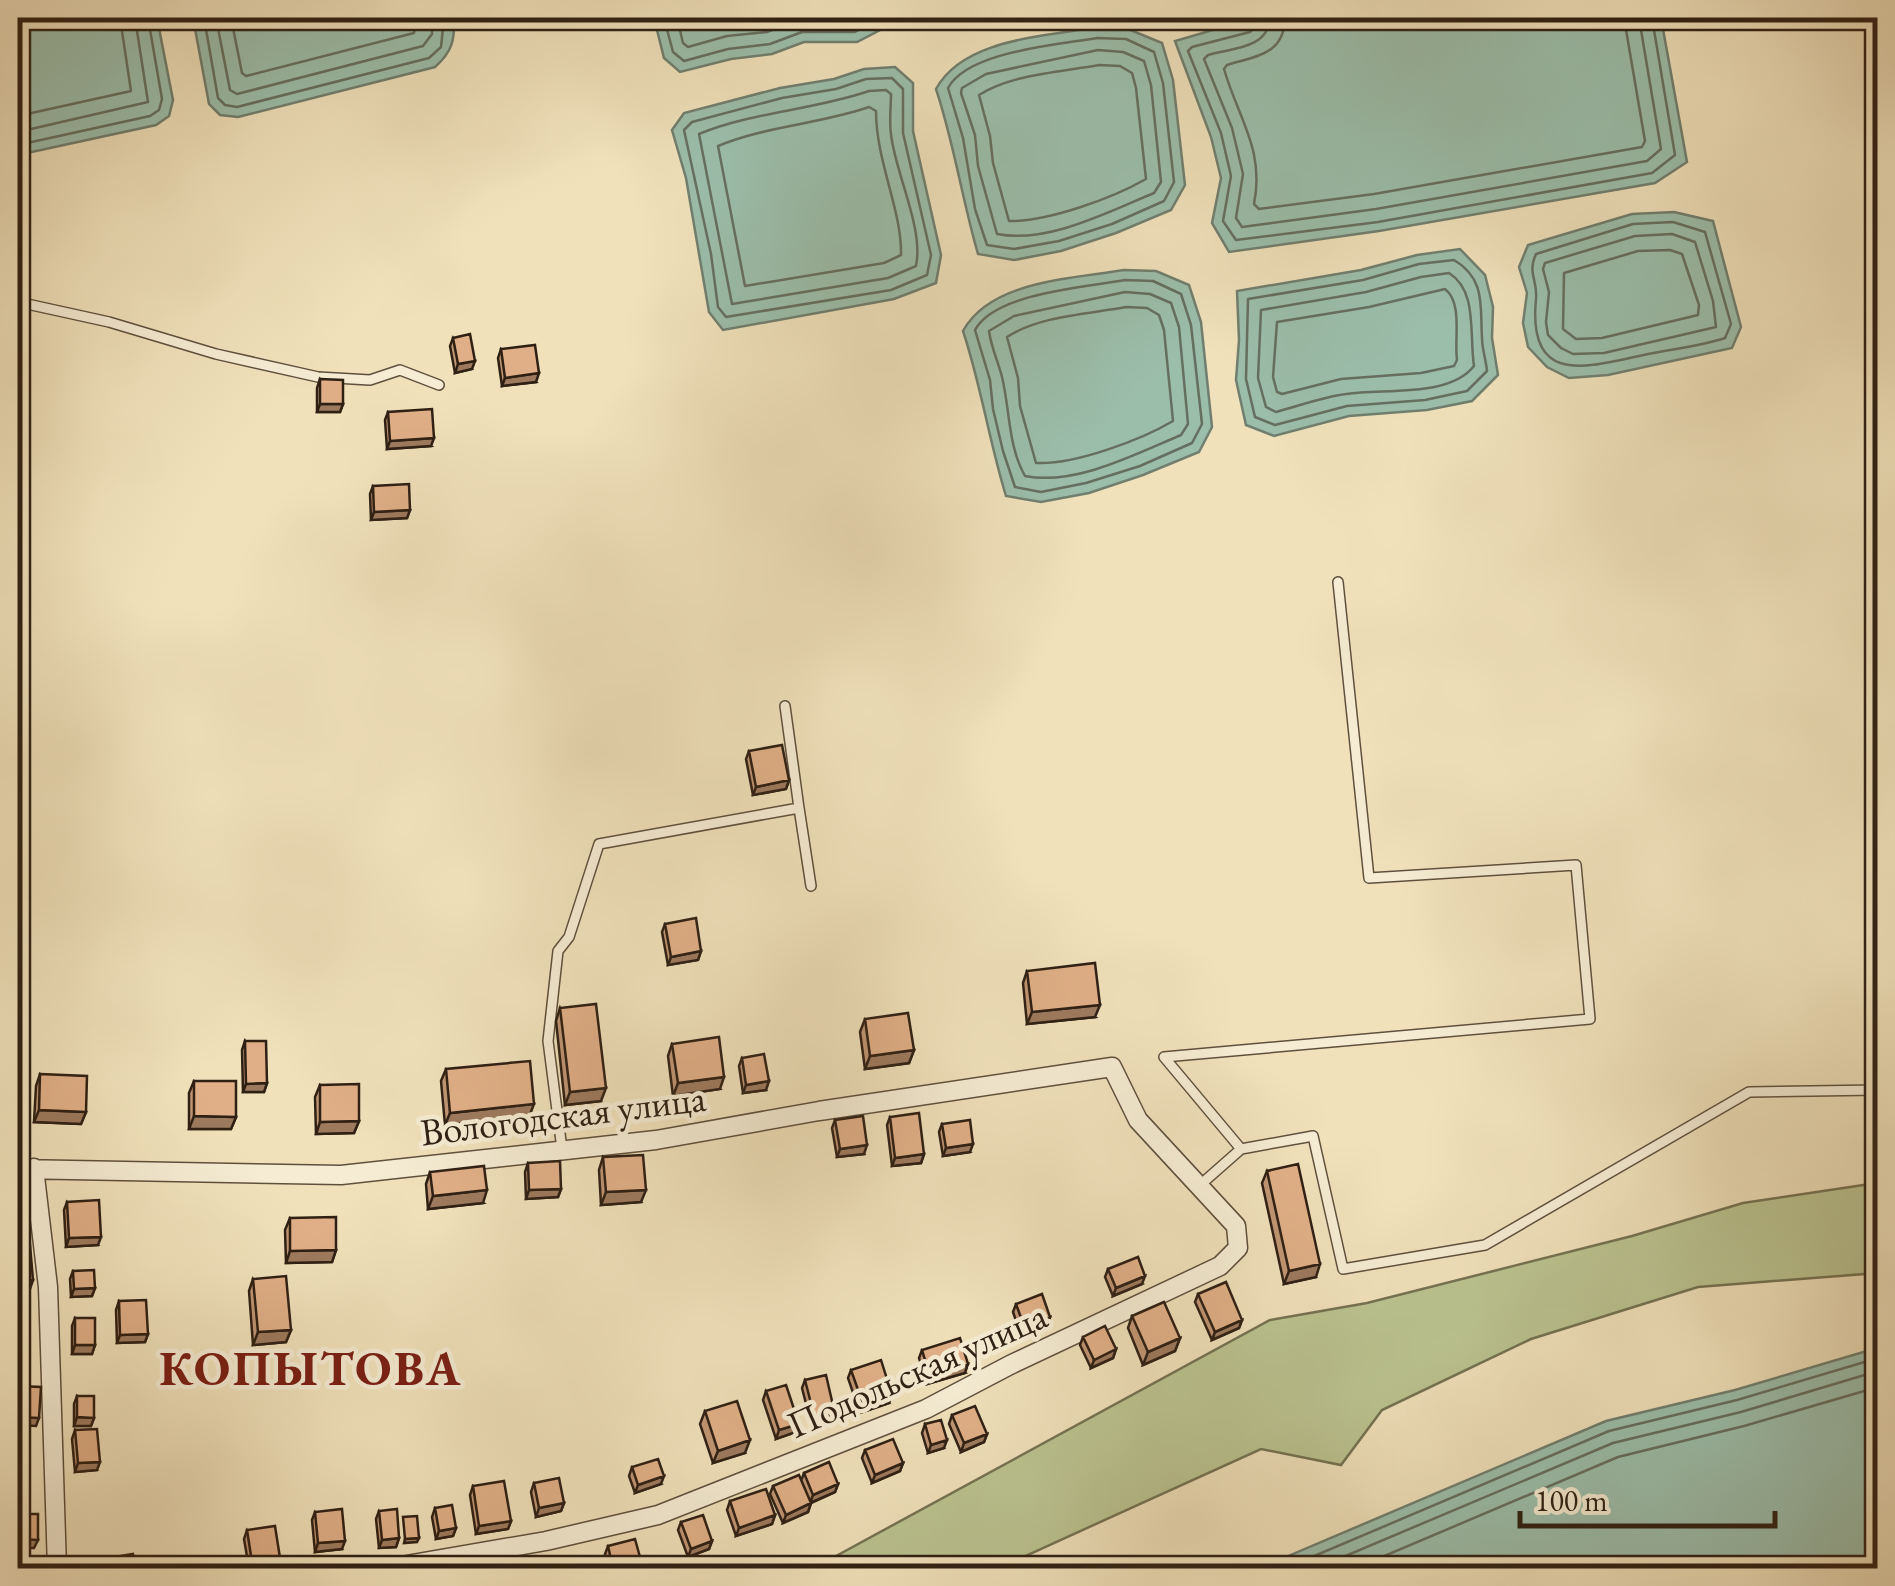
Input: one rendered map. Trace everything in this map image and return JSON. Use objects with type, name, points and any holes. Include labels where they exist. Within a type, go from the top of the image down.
[{"type":"street","name":"Вологодская улица","points":[[26,1168],[341,1176],[656,1140],[1112,1067]]},
{"type":"street","name":"Подольская улица","points":[[389,1568],[546,1541],[658,1515],[926,1409],[1010,1364],[1220,1266],[1238,1248],[1236,1226],[1138,1120],[1112,1067]]},
{"type":"street","points":[[26,1168],[48,1286],[57,1568]]},
{"type":"lane","points":[[18,302],[110,322],[216,354],[318,378],[370,380],[400,370],[438,385]]},
{"type":"lane","points":[[1241,1149],[1164,1057],[1590,1019],[1576,865],[1370,878],[1338,582]]},
{"type":"lane","points":[[785,706],[811,886]]},
{"type":"lane","points":[[562,1150],[548,1041],[558,951],[569,937],[598,844],[799,808]]},
{"type":"lane","points":[[1199,1186],[1241,1149],[1313,1136],[1343,1268],[1485,1245],[1749,1092],[1878,1090]]},
{"type":"shaded area","points":[[1877,1183],[1877,1273],[1698,1287],[1531,1339],[1382,1410],[1341,1465],[1261,1449],[999,1568],[814,1568],[1270,1320],[1367,1303],[1632,1236],[1743,1203]]},
{"type":"water","points":[[18,18],[157,18],[173,100],[169,116],[156,125],[18,155]]},
{"type":"water","points":[[193,18],[454,18],[454,26],[449,51],[435,67],[238,117],[220,115],[209,104]]},
{"type":"water","points":[[654,18],[881,18],[882,29],[857,42],[804,42],[772,54],[680,72],[664,58]]},
{"type":"water","points":[[1278,18],[1661,18],[1687,162],[1655,183],[1379,231],[1229,252],[1212,223],[1221,178],[1211,137],[1175,41],[1230,25]]},
{"type":"water","points":[[1097,27],[1128,29],[1162,43],[1173,80],[1185,185],[1171,210],[1116,233],[1061,251],[1014,260],[978,254],[936,89],[949,72],[986,50]]},
{"type":"water","points":[[895,67],[913,83],[913,131],[941,255],[936,283],[894,299],[723,330],[709,312],[686,178],[672,130],[684,113],[864,69]]},
{"type":"water","points":[[1674,212],[1713,221],[1741,327],[1732,348],[1608,375],[1569,378],[1547,367],[1528,347],[1523,323],[1527,293],[1519,267],[1528,245],[1632,214]]},
{"type":"water","points":[[1460,249],[1485,275],[1493,307],[1492,338],[1498,375],[1472,401],[1427,410],[1349,416],[1274,436],[1246,425],[1236,380],[1237,291]]},
{"type":"water","points":[[1124,270],[1156,271],[1189,285],[1201,322],[1212,427],[1199,452],[1089,493],[1041,502],[1006,496],[963,331],[976,314],[1013,292],[1058,280]]},
{"type":"water","points":[[1877,1348],[1877,1568],[1260,1568],[1606,1421],[1735,1390]]},
{"type":"building","points":[[470,334],[475,361],[458,364],[453,338]]},
{"type":"building","points":[[535,345],[539,373],[505,378],[501,349]]},
{"type":"building","points":[[320,379],[343,380],[343,404],[320,404]]},
{"type":"building","points":[[432,409],[434,438],[390,441],[388,412]]},
{"type":"building","points":[[409,484],[410,510],[374,512],[373,486]]},
{"type":"building","points":[[782,745],[789,780],[756,787],[749,751]]},
{"type":"building","points":[[696,918],[701,951],[671,957],[665,924]]},
{"type":"building","points":[[1095,963],[1100,1005],[1032,1012],[1027,971]]},
{"type":"building","points":[[596,1004],[606,1088],[570,1092],[560,1008]]},
{"type":"building","points":[[908,1013],[914,1050],[870,1056],[865,1019]]},
{"type":"building","points":[[719,1037],[724,1077],[678,1083],[672,1044]]},
{"type":"building","points":[[245,1041],[266,1041],[267,1083],[246,1084]]},
{"type":"building","points":[[764,1054],[769,1081],[746,1085],[742,1058]]},
{"type":"building","points":[[530,1061],[534,1104],[450,1113],[446,1069]]},
{"type":"building","points":[[40,1074],[87,1076],[86,1112],[39,1110]]},
{"type":"building","points":[[194,1081],[236,1081],[236,1117],[194,1116]]},
{"type":"building","points":[[359,1084],[359,1121],[320,1122],[320,1085]]},
{"type":"building","points":[[919,1113],[924,1154],[895,1158],[890,1117]]},
{"type":"building","points":[[863,1116],[867,1145],[840,1149],[835,1120]]},
{"type":"building","points":[[970,1120],[973,1144],[946,1148],[942,1124]]},
{"type":"building","points":[[643,1155],[646,1190],[606,1192],[603,1157]]},
{"type":"building","points":[[560,1161],[561,1189],[529,1190],[528,1163]]},
{"type":"building","points":[[1298,1164],[1320,1264],[1289,1271],[1267,1171]]},
{"type":"building","points":[[484,1166],[487,1190],[433,1196],[430,1172]]},
{"type":"building","points":[[99,1200],[101,1237],[69,1238],[67,1202]]},
{"type":"building","points":[[336,1217],[336,1250],[290,1251],[290,1218]]},
{"type":"building","points":[[30,1245],[33,1280],[18,1281],[18,1246]]},
{"type":"building","points":[[1138,1257],[1145,1276],[1116,1288],[1108,1269]]},
{"type":"building","points":[[94,1270],[95,1288],[74,1289],[73,1271]]},
{"type":"building","points":[[286,1276],[291,1330],[258,1332],[253,1279]]},
{"type":"building","points":[[1226,1282],[1242,1320],[1215,1332],[1198,1294]]},
{"type":"building","points":[[1042,1294],[1050,1317],[1024,1326],[1016,1304]]},
{"type":"building","points":[[146,1300],[148,1334],[120,1335],[119,1301]]},
{"type":"building","points":[[1164,1302],[1180,1338],[1148,1352],[1132,1316]]},
{"type":"building","points":[[75,1318],[95,1318],[95,1345],[75,1345]]},
{"type":"building","points":[[1105,1326],[1116,1349],[1094,1360],[1083,1337]]},
{"type":"building","points":[[960,1338],[968,1364],[930,1376],[922,1350]]},
{"type":"building","points":[[881,1360],[892,1395],[863,1404],[851,1370]]},
{"type":"building","points":[[826,1375],[835,1414],[815,1419],[805,1380]]},
{"type":"building","points":[[786,1385],[799,1424],[779,1430],[766,1391]]},
{"type":"building","points":[[18,1386],[41,1387],[39,1418],[18,1417]]},
{"type":"building","points":[[77,1396],[94,1396],[94,1418],[77,1417]]},
{"type":"building","points":[[737,1401],[750,1440],[718,1451],[705,1411]]},
{"type":"building","points":[[975,1406],[987,1434],[964,1443],[952,1415]]},
{"type":"building","points":[[941,1420],[947,1440],[931,1445],[925,1424]]},
{"type":"building","points":[[97,1429],[100,1462],[78,1463],[75,1430]]},
{"type":"building","points":[[893,1439],[903,1463],[875,1475],[865,1450]]},
{"type":"building","points":[[658,1459],[664,1476],[638,1485],[632,1467]]},
{"type":"building","points":[[829,1462],[838,1484],[813,1495],[804,1473]]},
{"type":"building","points":[[799,1475],[811,1503],[786,1515],[773,1486]]},
{"type":"building","points":[[559,1478],[564,1503],[539,1508],[534,1483]]},
{"type":"building","points":[[504,1481],[511,1521],[479,1526],[473,1486]]},
{"type":"building","points":[[766,1489],[775,1515],[739,1528],[730,1501]]},
{"type":"building","points":[[452,1505],[456,1528],[439,1531],[435,1508]]},
{"type":"building","points":[[342,1509],[345,1541],[318,1543],[315,1512]]},
{"type":"building","points":[[397,1509],[399,1538],[382,1540],[379,1511]]},
{"type":"building","points":[[18,1514],[38,1514],[38,1540],[18,1539]]},
{"type":"building","points":[[703,1515],[712,1541],[691,1549],[681,1522]]},
{"type":"building","points":[[417,1516],[419,1538],[405,1539],[403,1517]]},
{"type":"building","points":[[275,1526],[280,1558],[252,1562],[247,1530]]},
{"type":"building","points":[[635,1539],[643,1568],[613,1568],[608,1546]]},
{"type":"building","points":[[133,1554],[136,1568],[115,1568],[114,1557]]},
{"type":"building","points":[[556,1557],[559,1568],[532,1568],[531,1562]]},
{"type":"building","points":[[94,1559],[96,1568],[78,1568],[77,1562]]},
{"type":"district","name":"КОПЫТОВА","points":[[311,1368]]}]
